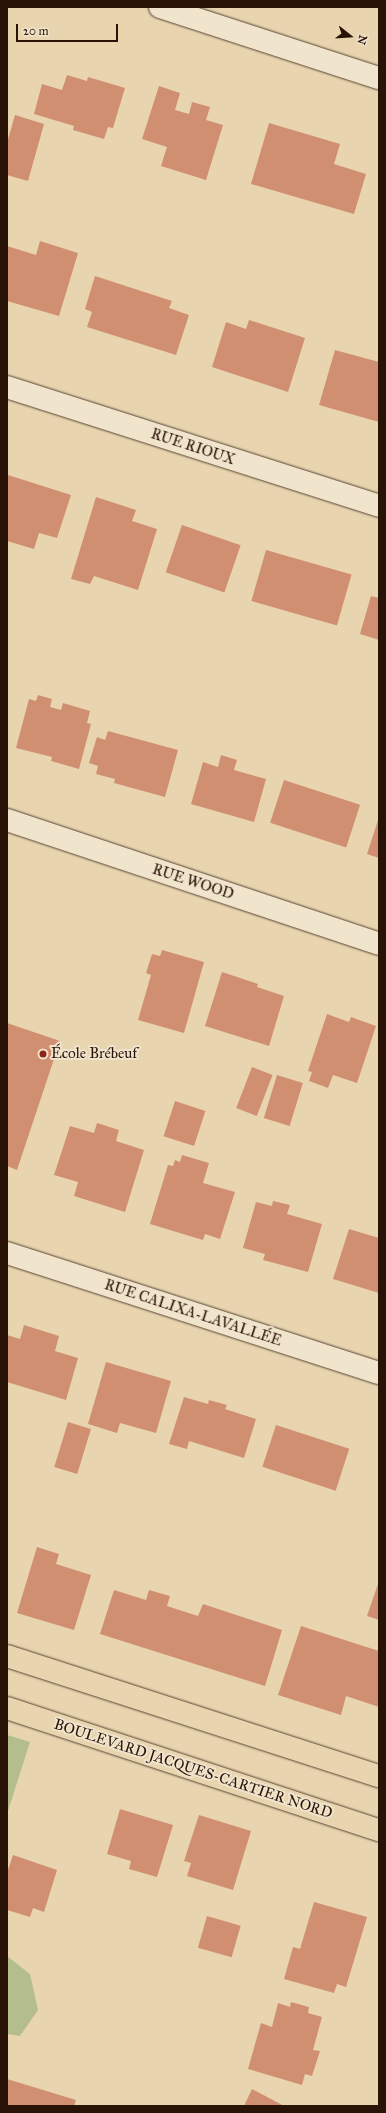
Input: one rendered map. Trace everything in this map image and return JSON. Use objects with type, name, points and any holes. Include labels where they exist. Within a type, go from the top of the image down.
[{"type":"main road","points":[[7,1656],[379,1776]]},
{"type":"main road","name":"BOULEVARD JACQUES-CARTIER NORD","points":[[7,1708],[379,1830]]},
{"type":"street","points":[[160,7],[379,78]]},
{"type":"street","name":"RUE RIOUX","points":[[7,387],[379,506]]},
{"type":"street","name":"RUE WOOD","points":[[7,820],[379,944]]},
{"type":"street","name":"RUE CALIXA-LAVALLÉE","points":[[7,1253],[379,1373]]},
{"type":"green space","points":[[7,1735],[30,1742],[7,1814]]},
{"type":"green space","points":[[7,1956],[30,1974],[38,2010],[20,2036],[7,2034]]},
{"type":"building","points":[[67,75],[87,81],[88,77],[125,88],[113,128],[108,127],[104,139],[73,130],[74,126],[34,114],[42,84],[62,90]]},
{"type":"building","points":[[159,86],[180,93],[175,110],[189,114],[192,102],[210,107],[206,120],[223,125],[206,180],[161,166],[167,147],[142,139]]},
{"type":"building","points":[[15,115],[44,124],[28,181],[7,175],[7,143]]},
{"type":"building","points":[[269,123],[340,144],[334,164],[366,174],[354,214],[251,184]]},
{"type":"building","points":[[40,241],[78,253],[59,316],[7,301],[7,246],[36,255]]},
{"type":"building","points":[[95,276],[172,301],[169,308],[189,315],[176,355],[87,327],[92,312],[85,309]]},
{"type":"building","points":[[249,320],[305,338],[288,392],[212,367],[226,322],[246,329]]},
{"type":"building","points":[[335,350],[379,362],[379,422],[319,405]]},
{"type":"building","points":[[8,475],[71,495],[57,538],[39,533],[34,549],[7,541]]},
{"type":"building","points":[[96,497],[136,510],[132,521],[157,529],[138,590],[94,576],[90,584],[71,579]]},
{"type":"building","points":[[182,525],[241,545],[224,592],[166,572]]},
{"type":"building","points":[[266,550],[352,575],[337,625],[251,601]]},
{"type":"building","points":[[371,596],[379,598],[379,640],[360,634]]},
{"type":"building","points":[[38,695],[52,699],[50,707],[61,710],[63,703],[90,711],[87,723],[91,724],[79,769],[51,761],[52,757],[16,748],[29,699],[36,701]]},
{"type":"building","points":[[108,731],[178,750],[165,797],[114,783],[115,779],[96,774],[98,766],[89,763],[97,737],[105,740]]},
{"type":"building","points":[[221,755],[237,760],[234,770],[266,779],[254,822],[191,804],[203,762],[218,767]]},
{"type":"building","points":[[284,780],[360,805],[346,848],[270,823]]},
{"type":"building","points":[[379,817],[379,858],[367,854]]},
{"type":"building","points":[[162,950],[204,962],[184,1033],[138,1020],[151,975],[146,973],[152,954],[160,956]]},
{"type":"building","points":[[222,972],[258,984],[257,987],[284,996],[269,1046],[205,1026]]},
{"type":"building","points":[[327,1014],[349,1022],[351,1017],[376,1026],[357,1083],[333,1075],[328,1088],[309,1081],[312,1072],[308,1071]]},
{"type":"building","points":[[7,1023],[60,1041],[17,1170],[7,1166]]},
{"type":"building","points":[[252,1067],[273,1075],[257,1116],[236,1108]]},
{"type":"building","points":[[277,1075],[303,1083],[290,1126],[264,1118]]},
{"type":"building","points":[[175,1101],[205,1111],[194,1146],[164,1136]]},
{"type":"building","points":[[97,1123],[119,1130],[116,1141],[144,1150],[125,1212],[74,1196],[78,1182],[54,1175],[70,1126],[94,1133]]},
{"type":"building","points":[[182,1155],[209,1163],[203,1183],[235,1192],[220,1239],[205,1234],[203,1240],[150,1224],[168,1165],[173,1166],[175,1160],[180,1162]]},
{"type":"building","points":[[273,1201],[290,1205],[287,1214],[322,1224],[308,1272],[263,1260],[265,1254],[243,1248],[256,1202],[272,1206]]},
{"type":"building","points":[[349,1229],[379,1238],[379,1293],[333,1279]]},
{"type":"building","points":[[24,1325],[59,1336],[55,1351],[78,1358],[66,1400],[7,1382],[7,1335],[20,1339]]},
{"type":"building","points":[[106,1362],[171,1381],[156,1433],[120,1423],[117,1433],[88,1424]]},
{"type":"building","points":[[184,1397],[208,1404],[209,1400],[227,1405],[225,1409],[256,1419],[244,1458],[189,1441],[187,1449],[169,1444]]},
{"type":"building","points":[[68,1422],[91,1429],[77,1474],[54,1467]]},
{"type":"building","points":[[276,1425],[349,1449],[336,1491],[262,1467]]},
{"type":"building","points":[[37,1547],[59,1554],[56,1564],[91,1575],[74,1630],[17,1613]]},
{"type":"building","points":[[379,1581],[379,1620],[367,1616]]},
{"type":"building","points":[[114,1590],[146,1600],[149,1590],[170,1596],[167,1606],[198,1616],[203,1604],[282,1630],[265,1686],[100,1634]]},
{"type":"building","points":[[301,1626],[379,1651],[379,1707],[346,1696],[341,1715],[278,1695]]},
{"type":"building","points":[[120,1809],[173,1825],[157,1877],[129,1869],[131,1861],[107,1854]]},
{"type":"building","points":[[199,1815],[251,1831],[233,1890],[187,1876],[191,1863],[184,1861]]},
{"type":"building","points":[[13,1855],[57,1870],[44,1912],[33,1908],[30,1917],[7,1910],[7,1873]]},
{"type":"building","points":[[314,1902],[367,1917],[346,1987],[337,1984],[334,1993],[284,1979],[293,1947],[300,1949]]},
{"type":"building","points":[[207,1916],[241,1926],[232,1957],[198,1948]]},
{"type":"building","points":[[291,2002],[309,2007],[308,2013],[322,2017],[313,2050],[320,2051],[312,2076],[305,2074],[302,2085],[248,2069],[261,2023],[272,2027],[278,2003],[290,2007]]},
{"type":"building","points":[[7,2079],[76,2100],[74,2106],[7,2106]]},
{"type":"building","points":[[252,2089],[284,2106],[244,2106]]},
{"type":"place","name":"École Brébeuf","points":[[43,1054]]}]
